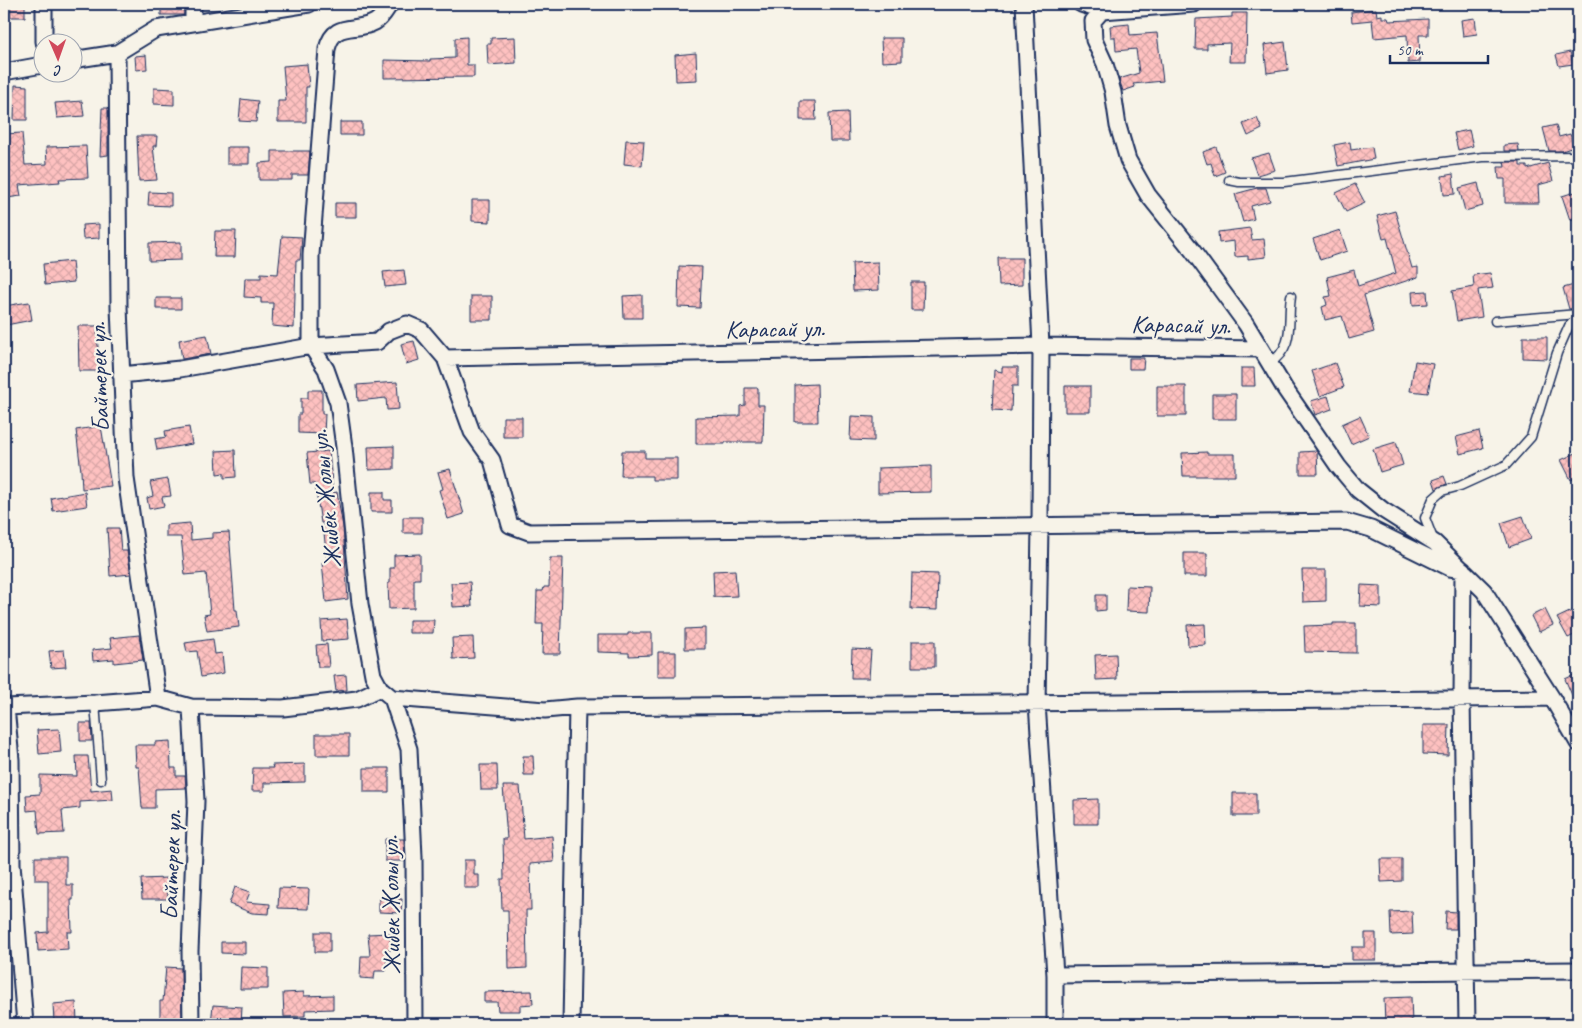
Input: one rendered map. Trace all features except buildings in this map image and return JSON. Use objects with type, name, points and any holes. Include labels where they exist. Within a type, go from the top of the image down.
[{"type":"street","points":[[44,4],[44,32]]},
{"type":"street","points":[[193,4],[193,22]]},
{"type":"street","points":[[82,58],[116,53],[156,29],[308,4]]},
{"type":"street","points":[[311,346],[311,255],[329,39],[336,32],[344,28],[375,22],[382,16],[390,4]]},
{"type":"street","points":[[1024,4],[1041,346],[1037,703],[1055,975],[1055,1024]]},
{"type":"street","points":[[1081,4],[1102,11],[1194,4]]},
{"type":"street","points":[[1102,11],[1092,21],[1094,40],[1105,64],[1113,92],[1118,126],[1128,160],[1148,195],[1246,324],[1269,364],[1338,466],[1358,490],[1383,510],[1435,543],[1484,591],[1576,734]]},
{"type":"street","name":"Байтерек ул.","points":[[116,53],[119,307],[126,478],[158,698]]},
{"type":"street","points":[[4,72],[32,66]]},
{"type":"street","points":[[121,375],[180,369],[311,346],[377,342],[389,331],[407,324],[421,330],[445,358],[472,432],[492,460],[510,525],[529,532],[1347,522],[1371,529],[1450,568],[1463,570]]},
{"type":"street","name":"Жибек Жолы ул.","points":[[311,346],[326,369],[338,403],[360,604],[373,675],[380,688],[392,698],[409,749],[414,856],[415,1024]]},
{"type":"street","name":"Карасай ул.","points":[[445,358],[1041,346],[1261,349]]},
{"type":"street","points":[[1463,570],[1462,698],[1467,1024]]},
{"type":"street","points":[[25,1024],[12,864],[11,760],[5,706],[96,703],[158,698],[191,707],[283,708],[356,699],[380,688]]},
{"type":"street","points":[[392,698],[544,710],[577,707],[1552,698]]},
{"type":"street","name":"Байтерек ул.","points":[[191,707],[196,801],[190,951],[191,1024]]},
{"type":"street","points":[[571,1024],[577,707]]},
{"type":"street","points":[[1055,975],[1578,970]]},
{"type":"lane","points":[[1230,180],[1239,182],[1284,182],[1483,157],[1578,156]]},
{"type":"lane","points":[[1269,364],[1278,358],[1290,334],[1291,296]]},
{"type":"lane","points":[[1495,321],[1578,316]]},
{"type":"lane","points":[[1435,543],[1425,518],[1433,499],[1442,492],[1506,465],[1531,437],[1557,354],[1569,326],[1578,316]]},
{"type":"lane","points":[[96,703],[101,780]]}]
